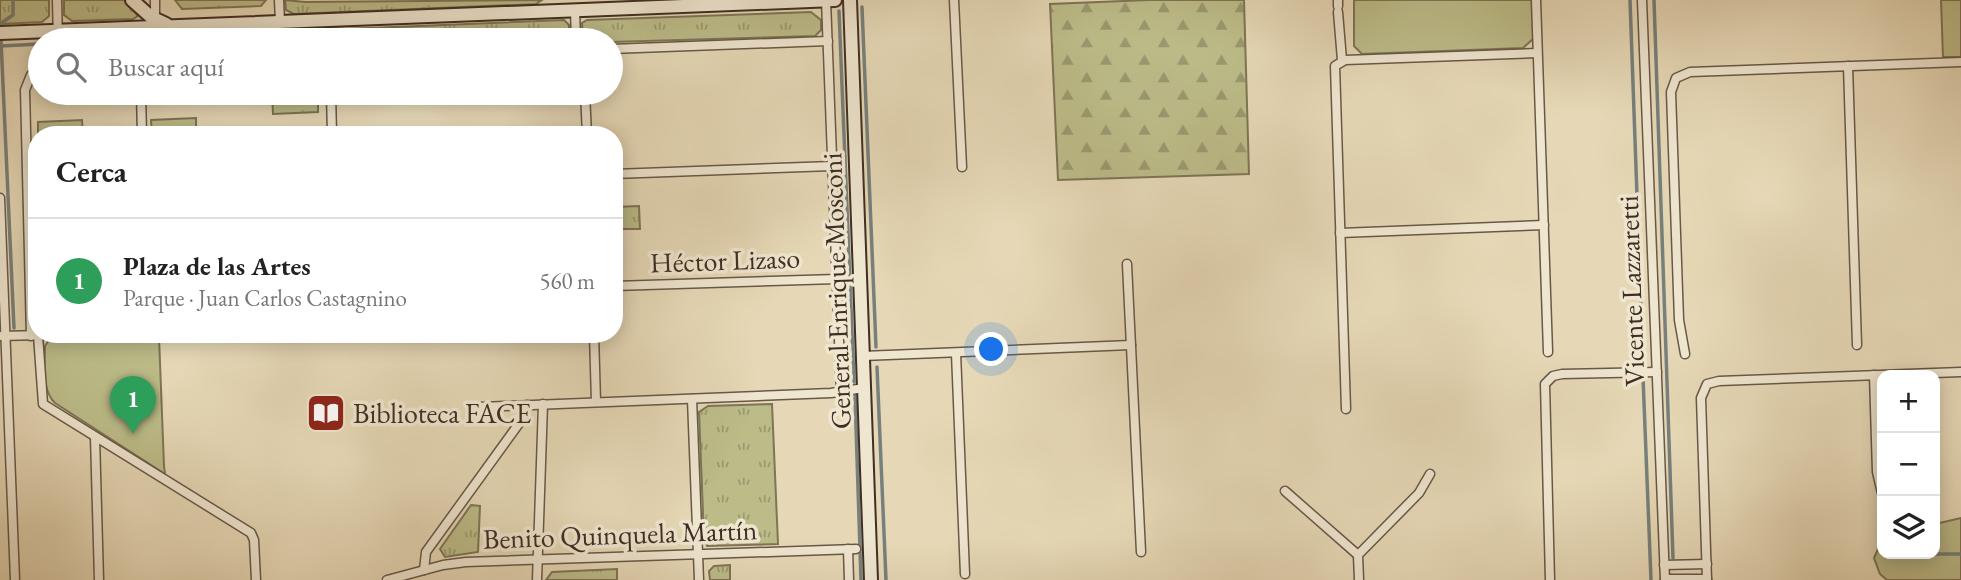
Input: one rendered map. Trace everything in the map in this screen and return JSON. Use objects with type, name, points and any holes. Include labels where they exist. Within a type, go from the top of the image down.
[{"type":"main road","points":[[132,0],[155,20],[180,26]]},
{"type":"main road","points":[[156,28],[549,6],[570,8],[829,0]]},
{"type":"main road","name":"General Enrique Mosconi","points":[[850,0],[871,580]]},
{"type":"main road","points":[[0,33],[28,34]]},
{"type":"street","points":[[57,0],[58,28]]},
{"type":"street","points":[[155,0],[155,20]]},
{"type":"street","points":[[279,0],[280,22]]},
{"type":"street","points":[[829,0],[828,41],[841,392]]},
{"type":"street","points":[[954,0],[962,167]]},
{"type":"street","points":[[1535,0],[1548,352]]},
{"type":"street","name":"Vicente Lazzaretti","points":[[1642,0],[1665,580]]},
{"type":"street","points":[[1338,6],[1342,60],[1335,68],[1346,409]]},
{"type":"street","points":[[570,8],[574,28]]},
{"type":"street","points":[[623,49],[828,41]]},
{"type":"street","points":[[1342,60],[1538,53]]},
{"type":"street","points":[[1685,354],[1679,320],[1671,92],[1673,81],[1690,72],[1961,62]]},
{"type":"street","points":[[1848,66],[1857,345]]},
{"type":"street","points":[[28,84],[25,94],[28,139]]},
{"type":"street","points":[[141,105],[142,126]]},
{"type":"street","points":[[331,105],[332,126]]},
{"type":"street","points":[[586,105],[587,126]]},
{"type":"street","points":[[623,174],[832,166]]},
{"type":"street","points":[[0,198],[3,336],[15,580]]},
{"type":"street","points":[[1340,233],[1544,225]]},
{"type":"street","points":[[1127,264],[1141,552]]},
{"type":"street","name":"Héctor Lizaso","points":[[623,286],[837,279]]},
{"type":"street","points":[[3,336],[28,335]]},
{"type":"street","points":[[36,343],[42,402],[254,537],[256,580]]},
{"type":"street","points":[[594,343],[596,402]]},
{"type":"street","points":[[863,356],[1131,345]]},
{"type":"street","points":[[956,352],[965,574]]},
{"type":"street","points":[[1550,580],[1545,384],[1553,376],[1562,374],[1657,372]]},
{"type":"street","points":[[1665,580],[1707,579],[1701,398],[1704,387],[1719,381],[1961,372]]},
{"type":"street","points":[[1874,375],[1877,452]]},
{"type":"street","points":[[481,407],[841,392],[864,388]]},
{"type":"street","points":[[692,398],[699,580]]},
{"type":"street","points":[[537,580],[543,404]]},
{"type":"street","points":[[424,570],[426,552],[523,418],[527,405]]},
{"type":"street","points":[[95,437],[99,580]]},
{"type":"street","points":[[1358,555],[1419,493],[1430,474]]},
{"type":"street","points":[[1285,491],[1358,555],[1359,580]]},
{"type":"street","name":"Benito Quinquela Martín","points":[[387,580],[458,563],[852,549],[849,580]]},
{"type":"street","points":[[1664,565],[1707,564]]},
{"type":"green space","points":[[0,0],[49,0],[49,16],[42,22],[0,24]]},
{"type":"green space","points":[[64,0],[124,0],[138,16],[133,19],[72,21],[64,15]]},
{"type":"green space","points":[[175,0],[266,0],[261,6],[182,9]]},
{"type":"green space","points":[[285,0],[542,0],[536,4],[294,14],[286,10]]},
{"type":"green space","points":[[1244,0],[1249,174],[1058,180],[1050,4]]},
{"type":"green space","points":[[1354,0],[1532,0],[1534,38],[1523,48],[1362,54],[1354,46]]},
{"type":"green space","points":[[1941,0],[1961,0],[1961,57],[1943,57]]},
{"type":"green space","points":[[811,12],[821,20],[821,30],[815,36],[623,42],[623,28],[582,28],[582,23],[587,20]]},
{"type":"green space","points":[[564,20],[569,25],[569,28],[370,28]]},
{"type":"green space","points":[[308,26],[333,28],[261,28]]},
{"type":"green space","points":[[273,105],[318,105],[318,112],[273,114]]},
{"type":"green space","points":[[196,118],[196,126],[151,126],[151,120]]},
{"type":"green space","points":[[82,120],[82,126],[38,126],[38,122]]},
{"type":"green space","points":[[639,206],[640,229],[623,229],[623,207]]},
{"type":"green space","points":[[47,343],[159,343],[165,474],[55,403],[48,391],[45,376]]},
{"type":"green space","points":[[772,404],[778,544],[707,546],[704,539],[699,412],[708,406]]},
{"type":"green space","points":[[471,505],[480,506],[478,552],[445,557],[440,549]]},
{"type":"green space","points":[[1961,518],[1961,580],[1887,580],[1880,574],[1874,558],[1877,551],[1877,559],[1940,559],[1940,523]]},
{"type":"green space","points":[[730,565],[730,580],[710,580],[709,571],[714,566]]},
{"type":"green space","points":[[617,569],[617,580],[546,580],[552,572]]},
{"type":"waterway","points":[[0,24],[13,15],[13,0]]},
{"type":"waterway","points":[[1630,0],[1643,364]]},
{"type":"waterway","points":[[1654,0],[1673,558]]},
{"type":"waterway","points":[[862,7],[876,347]]},
{"type":"waterway","points":[[839,11],[854,382]]},
{"type":"waterway","points":[[1,40],[14,328]]},
{"type":"waterway","points":[[1,46],[28,45]]},
{"type":"waterway","points":[[877,367],[886,580]]},
{"type":"waterway","points":[[1643,377],[1651,580]]},
{"type":"waterway","points":[[855,396],[861,580]]},
{"type":"waterway","points":[[1940,554],[1961,554]]},
{"type":"place","name":"Biblioteca FACE","points":[[326,413]]},
{"type":"place","name":"Plaza de las Artes","points":[[133,434]]}]
